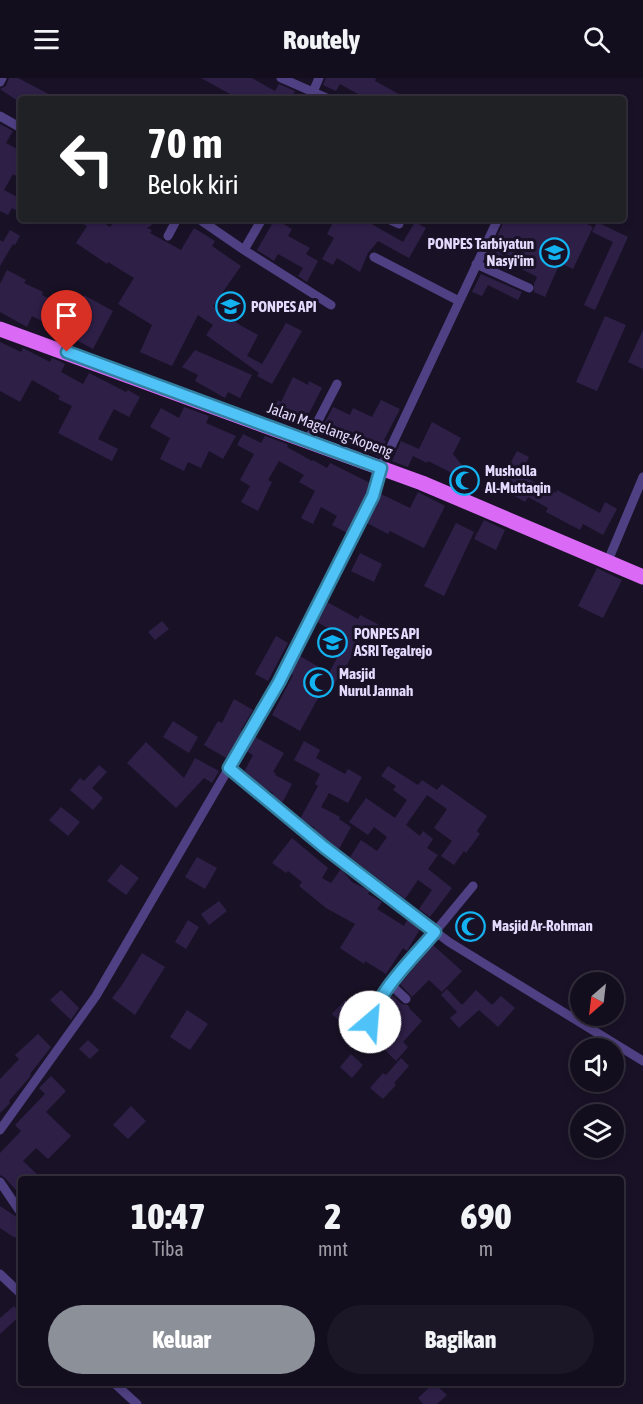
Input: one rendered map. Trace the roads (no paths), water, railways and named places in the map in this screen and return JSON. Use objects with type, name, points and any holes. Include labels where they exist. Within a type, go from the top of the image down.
[{"type":"main road","name":"Jalan Magelang-Kopeng","points":[[0,329],[422,483],[643,577]]},
{"type":"street","points":[[281,78],[311,95],[319,78]]},
{"type":"street","points":[[0,116],[18,126]]},
{"type":"street","points":[[168,236],[175,222]]},
{"type":"street","points":[[203,222],[331,305]]},
{"type":"street","points":[[244,250],[260,222]]},
{"type":"street","points":[[395,222],[399,224]]},
{"type":"street","points":[[0,1130],[96,996],[279,682],[373,496],[381,468],[497,222]]},
{"type":"street","points":[[374,258],[459,301]]},
{"type":"street","points":[[476,264],[529,288]]},
{"type":"street","points":[[308,442],[337,384]]},
{"type":"street","points":[[608,562],[643,477]]},
{"type":"street","points":[[229,768],[324,847],[435,932],[643,1061]]},
{"type":"street","points":[[369,1030],[373,1011],[391,985],[473,886]]},
{"type":"street","points":[[391,985],[406,999]]},
{"type":"street","points":[[0,1182],[18,1209]]},
{"type":"street","points":[[0,1274],[18,1291]]},
{"type":"street","points":[[117,1386],[136,1404]]},
{"type":"place","name":"PONPES Tarbiyatun Nasyi'im","points":[[555,253]]},
{"type":"place","name":"PONPES API","points":[[230,307]]},
{"type":"place","name":"Musholla Al-Muttaqin","points":[[464,480]]},
{"type":"place","name":"PONPES API ASRI Tegalrejo","points":[[333,643]]},
{"type":"place","name":"Masjid Nurul Jannah","points":[[318,683]]},
{"type":"place","name":"Masjid Ar-Rohman","points":[[471,926]]}]
